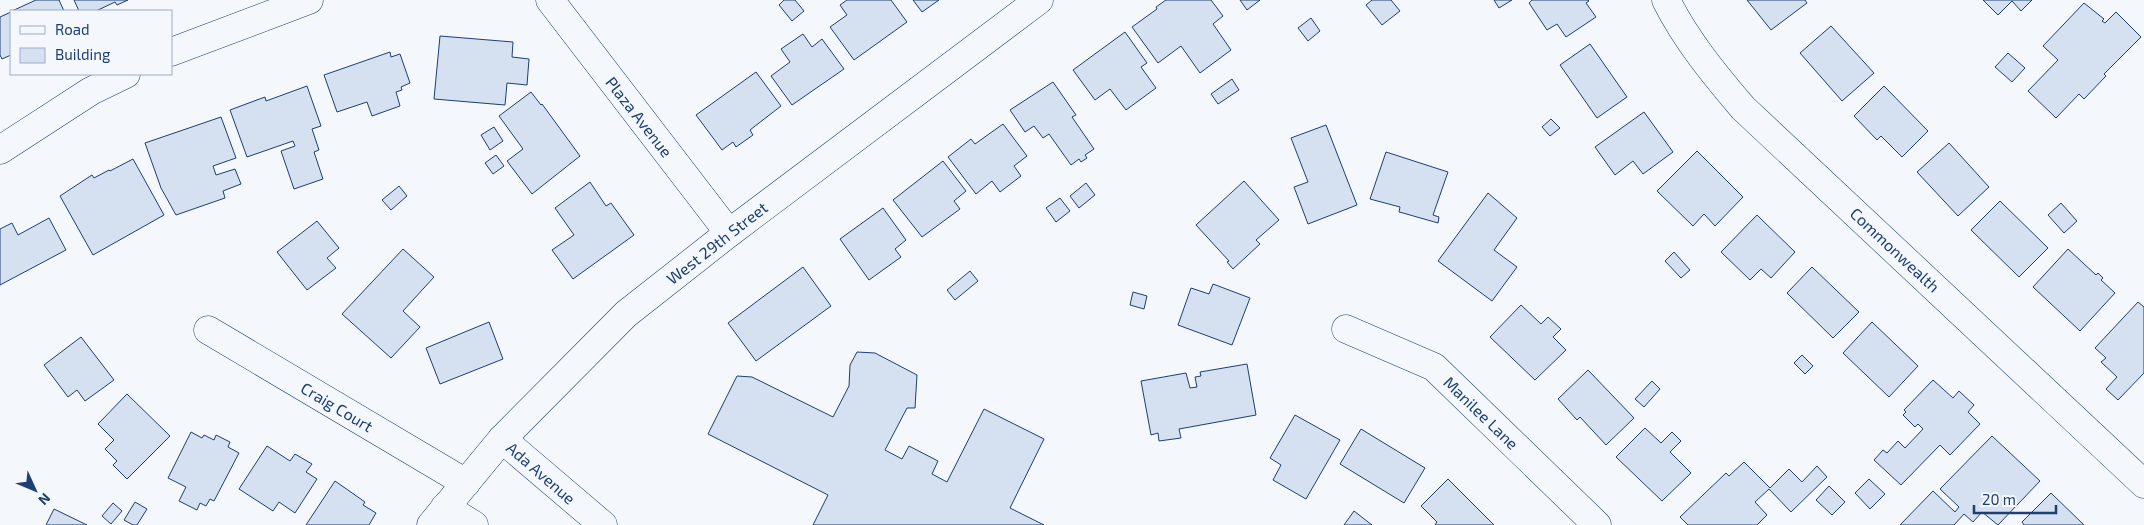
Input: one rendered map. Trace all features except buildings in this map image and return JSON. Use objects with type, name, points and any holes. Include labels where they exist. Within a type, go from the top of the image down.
[{"type":"street","points":[[172,52],[309,0]]},
{"type":"street","name":"Plaza Avenue","points":[[550,0],[729,233]]},
{"type":"street","name":"West 29th Street","points":[[438,516],[502,439],[626,314],[729,233],[1039,0]]},
{"type":"street","name":"Commonwealth","points":[[1666,0],[1676,20],[1709,68],[1743,108],[2144,484]]},
{"type":"street","points":[[0,150],[91,91],[124,75]]},
{"type":"street","name":"Manilee Lane","points":[[1346,329],[1434,367],[1597,525]]},
{"type":"street","name":"Craig Court","points":[[208,330],[466,483]]},
{"type":"street","name":"Ada Avenue","points":[[502,439],[603,525]]},
{"type":"street","points":[[438,516],[474,525]]}]
